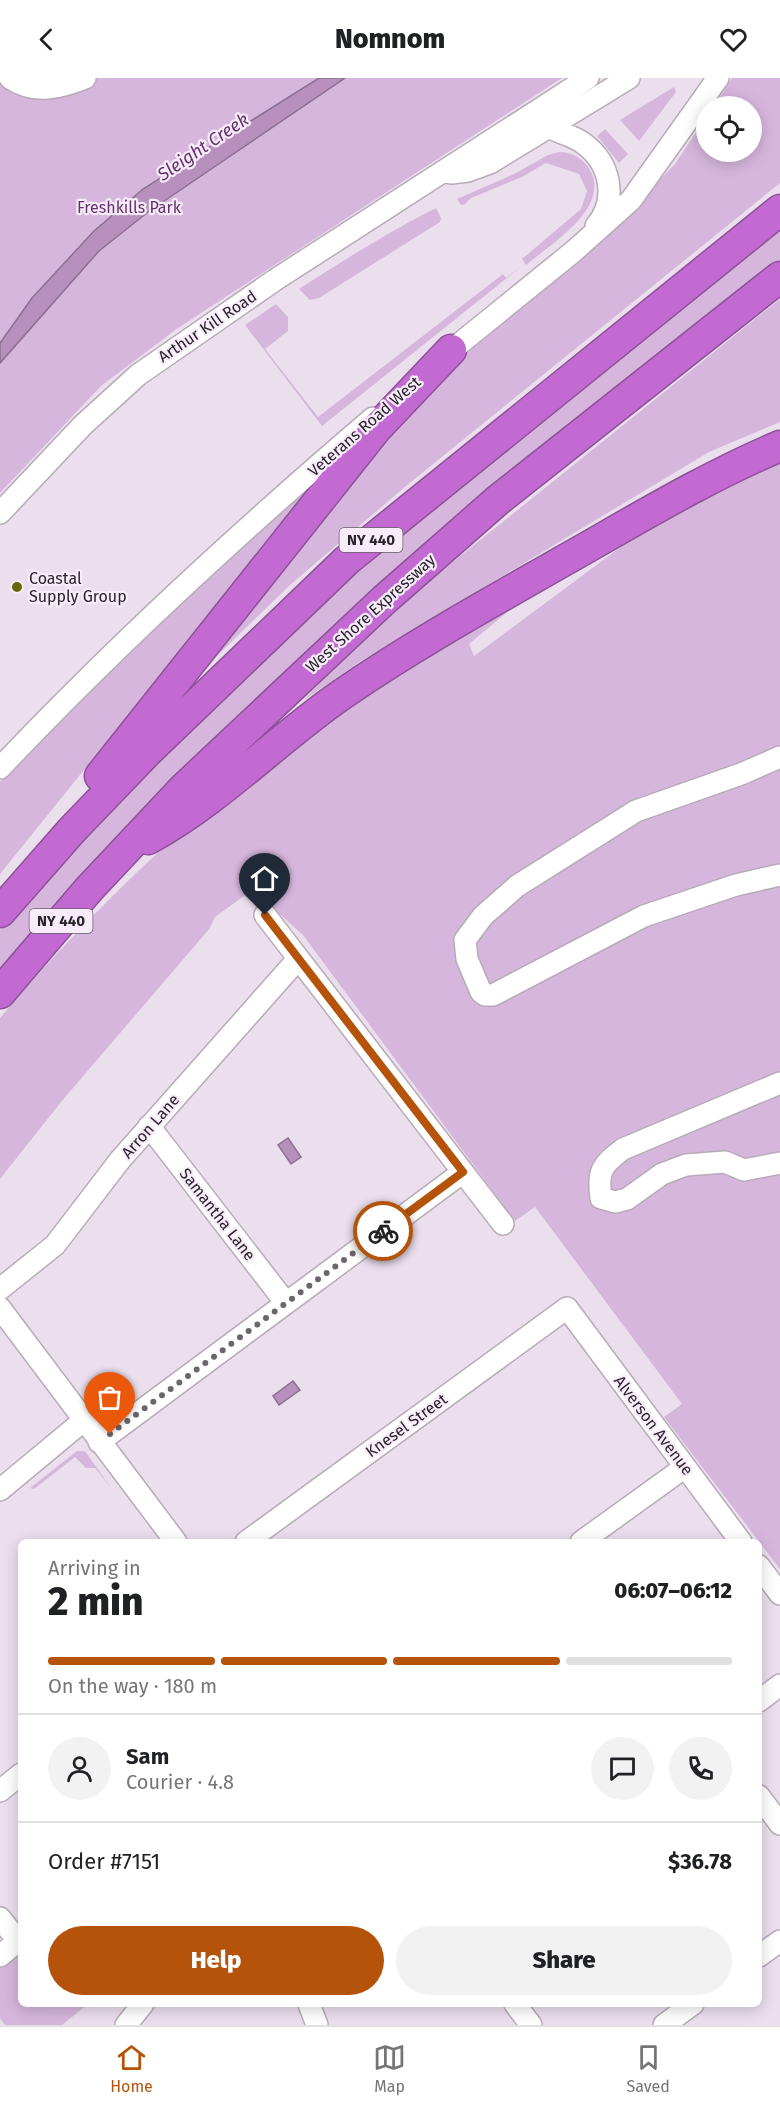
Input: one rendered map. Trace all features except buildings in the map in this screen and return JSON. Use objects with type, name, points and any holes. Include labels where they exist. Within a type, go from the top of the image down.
[{"type":"highway","name":"NY 440","points":[[0,912],[72,830],[147,752],[347,560],[780,210]]},
{"type":"highway","name":"West Shore Expressway","points":[[0,993],[124,852],[208,765],[384,600],[498,500],[780,277]]},
{"type":"highway","points":[[0,901],[376,429],[451,350]]},
{"type":"highway","points":[[124,852],[184,819],[264,753],[341,696],[422,642],[678,495],[731,467],[780,446]]},
{"type":"street","points":[[10,78],[20,85],[50,89],[85,78]]},
{"type":"street","name":"Arthur Kill Road","points":[[0,513],[83,425],[138,375],[274,280],[588,78]]},
{"type":"street","name":"Arthur Kill Road","points":[[442,174],[468,171],[490,163],[629,78]]},
{"type":"street","name":"Veterans Road West","points":[[0,768],[67,697],[245,528],[451,350],[574,251],[631,200],[718,78]]},
{"type":"street","points":[[549,127],[582,142],[589,148],[603,162],[610,188],[604,216],[574,251]]},
{"type":"street","points":[[780,757],[741,774],[636,812],[517,886],[472,928],[465,940],[467,959],[481,992],[485,995],[493,995],[644,916],[736,885],[780,875]]},
{"type":"street","points":[[265,915],[503,1224]]},
{"type":"street","name":"Arron Lane","points":[[0,1289],[55,1245],[149,1126],[298,959]]},
{"type":"street","points":[[780,1083],[623,1149],[606,1162],[598,1178],[602,1198],[615,1203],[627,1199],[662,1174],[686,1165],[725,1162],[744,1170],[780,1162]]},
{"type":"street","name":"Samantha Lane","points":[[149,1126],[286,1303]]},
{"type":"street","points":[[99,1442],[463,1172]]},
{"type":"street","points":[[0,1308],[174,1539]]},
{"type":"street","name":"Alverson Avenue","points":[[567,1308],[739,1539]]},
{"type":"street","name":"Knesel Street","points":[[250,1539],[567,1308]]},
{"type":"street","points":[[0,1490],[83,1421]]},
{"type":"street","points":[[585,1539],[685,1467]]},
{"type":"street","points":[[762,1570],[780,1594]]},
{"type":"street","points":[[762,1699],[780,1685]]},
{"type":"street","points":[[0,1791],[18,1776]]},
{"type":"street","points":[[762,1800],[780,1824]]},
{"type":"street","points":[[0,1918],[18,1941],[0,1956]]},
{"type":"street","points":[[762,1954],[780,1941]]},
{"type":"street","points":[[126,2025],[141,2007]]},
{"type":"street","points":[[310,2007],[317,2025]]},
{"type":"street","points":[[517,2007],[531,2025]]},
{"type":"street","points":[[664,2025],[689,2007]]},
{"type":"green space","name":"Freshkills Park","points":[[0,78],[562,78],[178,328],[101,386],[0,493]]},
{"type":"green space","points":[[732,78],[780,78],[780,183],[406,486],[290,585],[150,721],[385,433],[476,344],[603,239],[675,164],[696,132],[696,162],[762,162],[762,96],[720,96]]},
{"type":"green space","points":[[674,87],[676,92],[639,141],[620,120]]},
{"type":"green space","points":[[605,129],[628,154],[619,163],[597,136]]},
{"type":"green space","points":[[559,152],[577,156],[590,170],[594,184],[592,198],[586,211],[575,224],[526,265],[522,259],[581,209],[587,191],[579,174],[546,163],[522,177],[471,198],[465,204],[461,205],[457,199],[514,174],[548,155]]},
{"type":"green space","points":[[436,208],[441,218],[440,222],[319,298],[310,300],[299,289],[349,257]]},
{"type":"green space","points":[[780,225],[780,262],[488,496],[392,576],[288,669],[140,816],[0,971],[0,930],[110,808],[361,563]]},
{"type":"green space","points":[[522,266],[322,426],[245,325],[276,304],[288,317],[288,331],[265,349],[318,417],[503,274],[506,278]]},
{"type":"green space","points":[[780,299],[780,422],[709,452],[361,661],[304,700],[348,654],[433,578]]},
{"type":"green space","points":[[780,454],[780,1569],[762,1545],[762,1539],[757,1539],[664,1417],[682,1404],[535,1207],[515,1221],[303,935],[265,901],[244,896],[215,917],[210,928],[61,1102],[0,1179],[0,1018],[36,976],[113,896],[195,819],[281,748],[326,715],[517,592],[512,608],[469,644],[474,656],[680,503]]},
{"type":"green space","points":[[334,460],[0,874],[0,782],[104,668]]},
{"type":"green space","points":[[77,1451],[85,1451],[111,1488],[95,1468],[86,1468],[75,1457],[34,1489],[30,1488]]},
{"type":"green space","points":[[18,1949],[18,2007],[84,2007],[62,2025],[5,2025],[0,2018],[0,1964]]},
{"type":"shaded area","points":[[319,78],[345,78],[148,212],[99,251],[0,363],[0,343],[32,298],[94,231],[143,189]]},
{"type":"shaded area","points":[[288,1138],[301,1157],[291,1164],[278,1145]]},
{"type":"shaded area","points":[[293,1381],[300,1390],[279,1405],[273,1396]]},
{"type":"way so far","points":[[110,1434],[383,1231]]},
{"type":"place","name":"Coastal Supply Group","points":[[17,587]]},
{"type":"route","points":[[265,915],[463,1172],[383,1231]]},
{"type":"water label","name":"Sleight Creek","points":[[203,147]]}]
